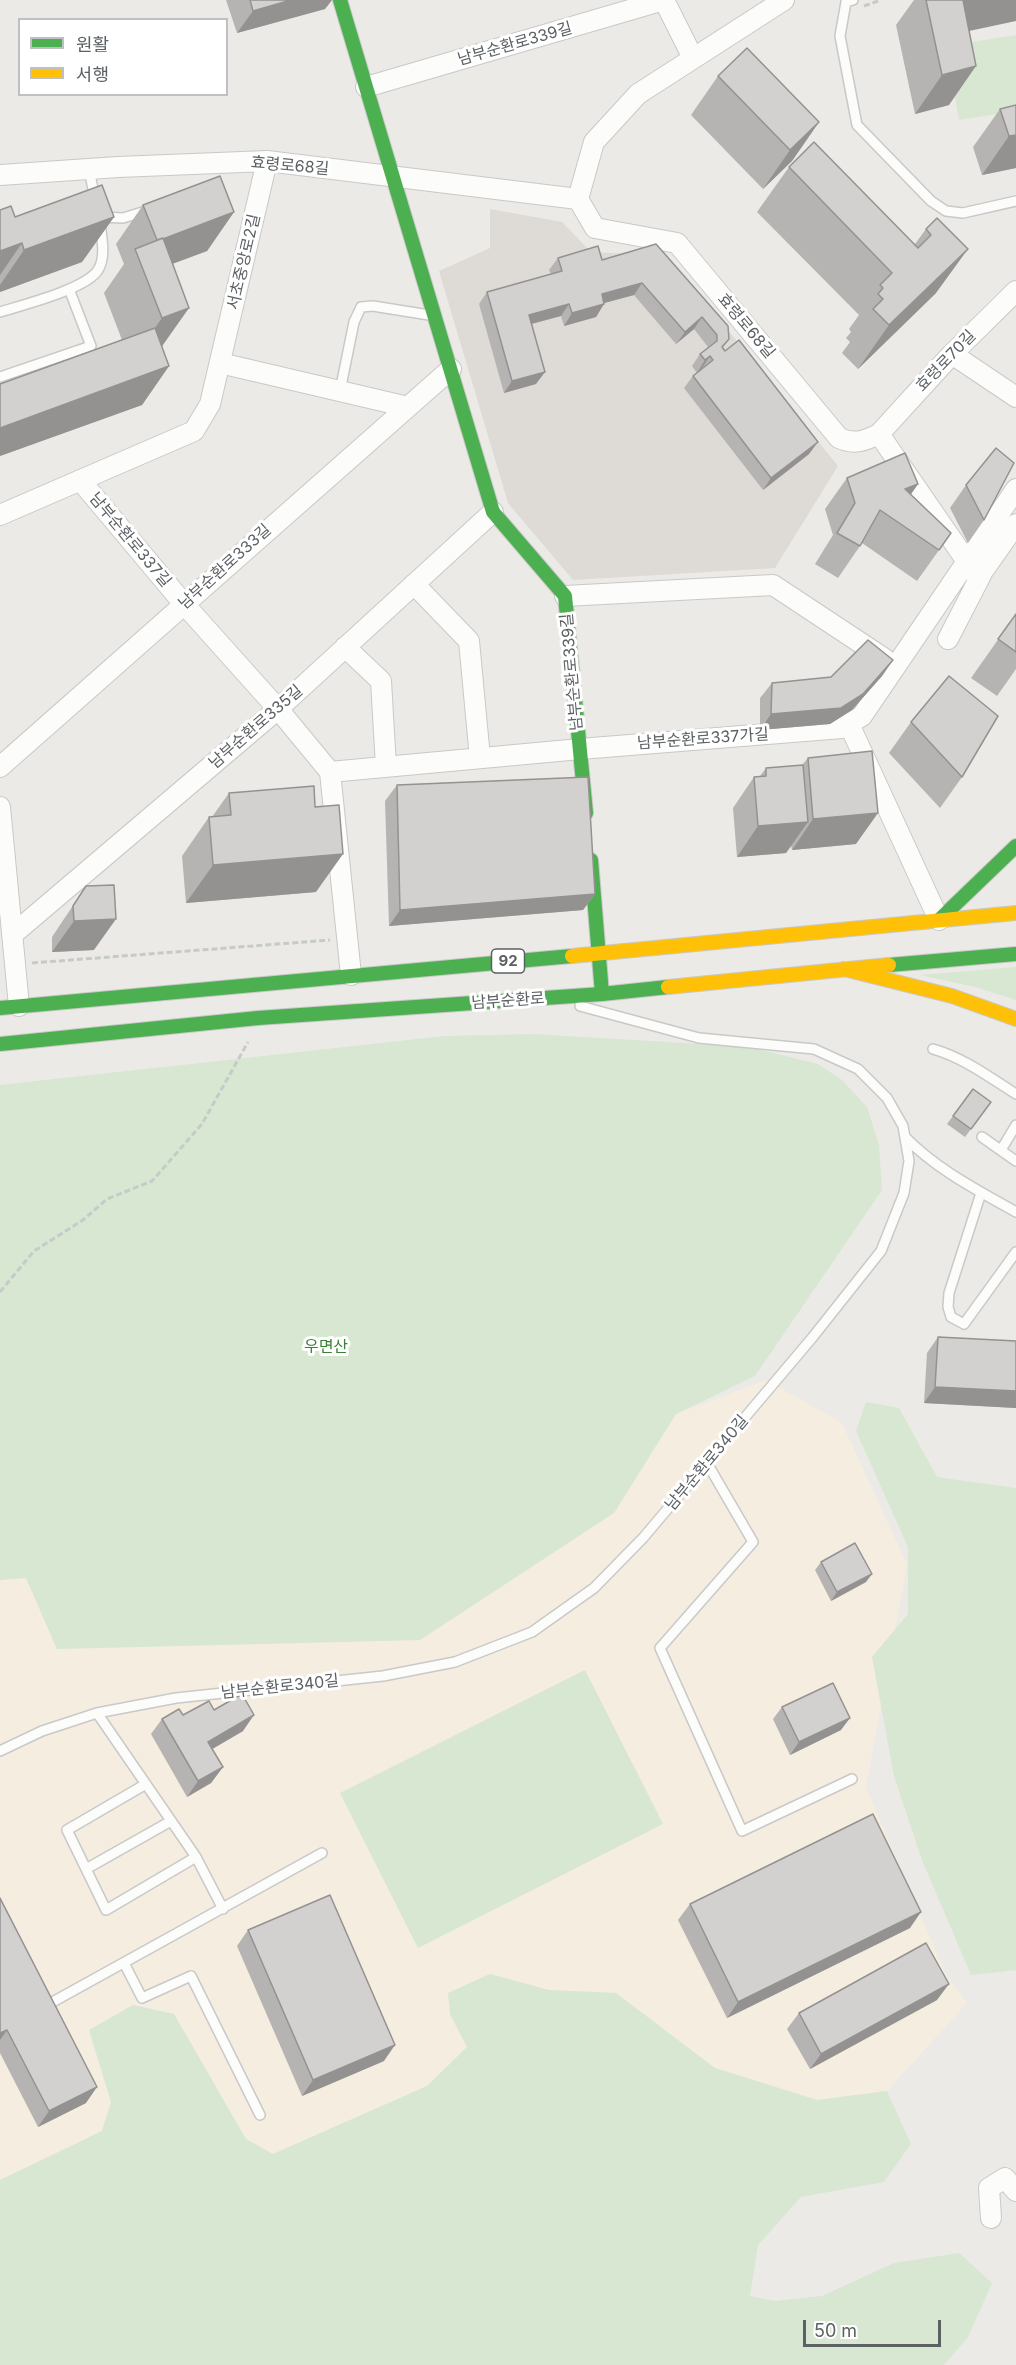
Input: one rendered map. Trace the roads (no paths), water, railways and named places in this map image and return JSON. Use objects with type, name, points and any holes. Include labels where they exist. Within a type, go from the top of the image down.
[{"type":"main road","name":"남부순환로339길","points":[[340,0],[493,512],[565,596],[587,828]]},
{"type":"main road","points":[[939,920],[1016,846]]},
{"type":"main road","points":[[590,850],[602,994]]},
{"type":"main road","name":"92","points":[[9,1007],[1016,913]]},
{"type":"main road","name":"남부순환로","points":[[0,1044],[258,1018],[602,994],[1016,954]]},
{"type":"main road","points":[[844,969],[952,996],[1015,1019]]},
{"type":"street","name":"남부순환로339길","points":[[366,87],[664,0]]},
{"type":"street","points":[[664,0],[693,58]]},
{"type":"street","points":[[578,199],[594,142],[638,94],[784,0]]},
{"type":"street","name":"효령로68길","points":[[0,175],[267,161],[578,199],[595,228],[677,243],[839,438],[851,443],[879,434]]},
{"type":"street","name":"서초중앙로2길","points":[[0,515],[194,431],[210,404],[267,161]]},
{"type":"street","name":"효령로70길","points":[[879,434],[952,354],[1016,291]]},
{"type":"street","points":[[952,354],[1016,397]]},
{"type":"street","points":[[220,363],[408,406]]},
{"type":"street","name":"남부순환로333길","points":[[0,767],[451,369]]},
{"type":"street","points":[[879,434],[966,563],[979,579],[948,639],[983,571],[1016,524]]},
{"type":"street","name":"남부순환로337길","points":[[80,480],[330,772]]},
{"type":"street","points":[[939,920],[849,724],[861,716],[1016,489]]},
{"type":"street","name":"남부순환로335길","points":[[12,935],[278,709],[493,512]]},
{"type":"street","points":[[414,584],[469,641],[480,758]]},
{"type":"street","points":[[565,596],[773,585],[895,666]]},
{"type":"street","points":[[345,647],[381,681],[386,767]]},
{"type":"street","name":"남부순환로337가길","points":[[330,772],[842,728],[849,724]]},
{"type":"street","points":[[330,772],[351,975]]},
{"type":"street","points":[[0,807],[15,964],[9,1007]]},
{"type":"street","points":[[991,2218],[989,2188],[1005,2178],[1016,2191]]},
{"type":"lane","points":[[854,0],[846,2],[840,36],[857,125],[931,201],[946,211],[963,213],[1016,201]]},
{"type":"lane","points":[[0,312],[81,285],[98,271],[102,258],[99,217],[89,169]]},
{"type":"lane","points":[[87,217],[123,218],[154,209]]},
{"type":"lane","points":[[0,377],[91,346],[69,289]]},
{"type":"lane","points":[[340,391],[354,322],[361,307],[373,306],[436,316]]},
{"type":"lane","name":"남부순환로340길","points":[[0,1751],[42,1731],[97,1713],[176,1698],[383,1676],[455,1662],[532,1632],[594,1588],[643,1538],[812,1338],[881,1251],[904,1193],[909,1161],[903,1126],[887,1098],[858,1070],[814,1049],[699,1038],[633,1022],[552,998]]},
{"type":"lane","points":[[933,1049],[950,1054],[972,1065],[1016,1094]]},
{"type":"lane","points":[[1001,1150],[1016,1125]]},
{"type":"lane","points":[[905,1137],[916,1149],[939,1166],[1016,1212]]},
{"type":"lane","points":[[982,1137],[1016,1161]]},
{"type":"lane","points":[[981,1192],[949,1293],[948,1307],[951,1317],[964,1324],[1016,1252]]},
{"type":"lane","points":[[707,1463],[753,1542],[660,1648],[742,1831],[852,1779]]},
{"type":"lane","points":[[97,1713],[196,1857],[223,1909]]},
{"type":"lane","points":[[146,1784],[67,1830],[106,1910],[196,1857]]},
{"type":"lane","points":[[86,1869],[171,1821]]},
{"type":"lane","points":[[43,1994],[49,2004],[322,1853]]},
{"type":"lane","points":[[124,1963],[142,1998],[191,1976],[260,2115]]},
{"type":"park label","name":"우면산","points":[[326,1347]]}]
